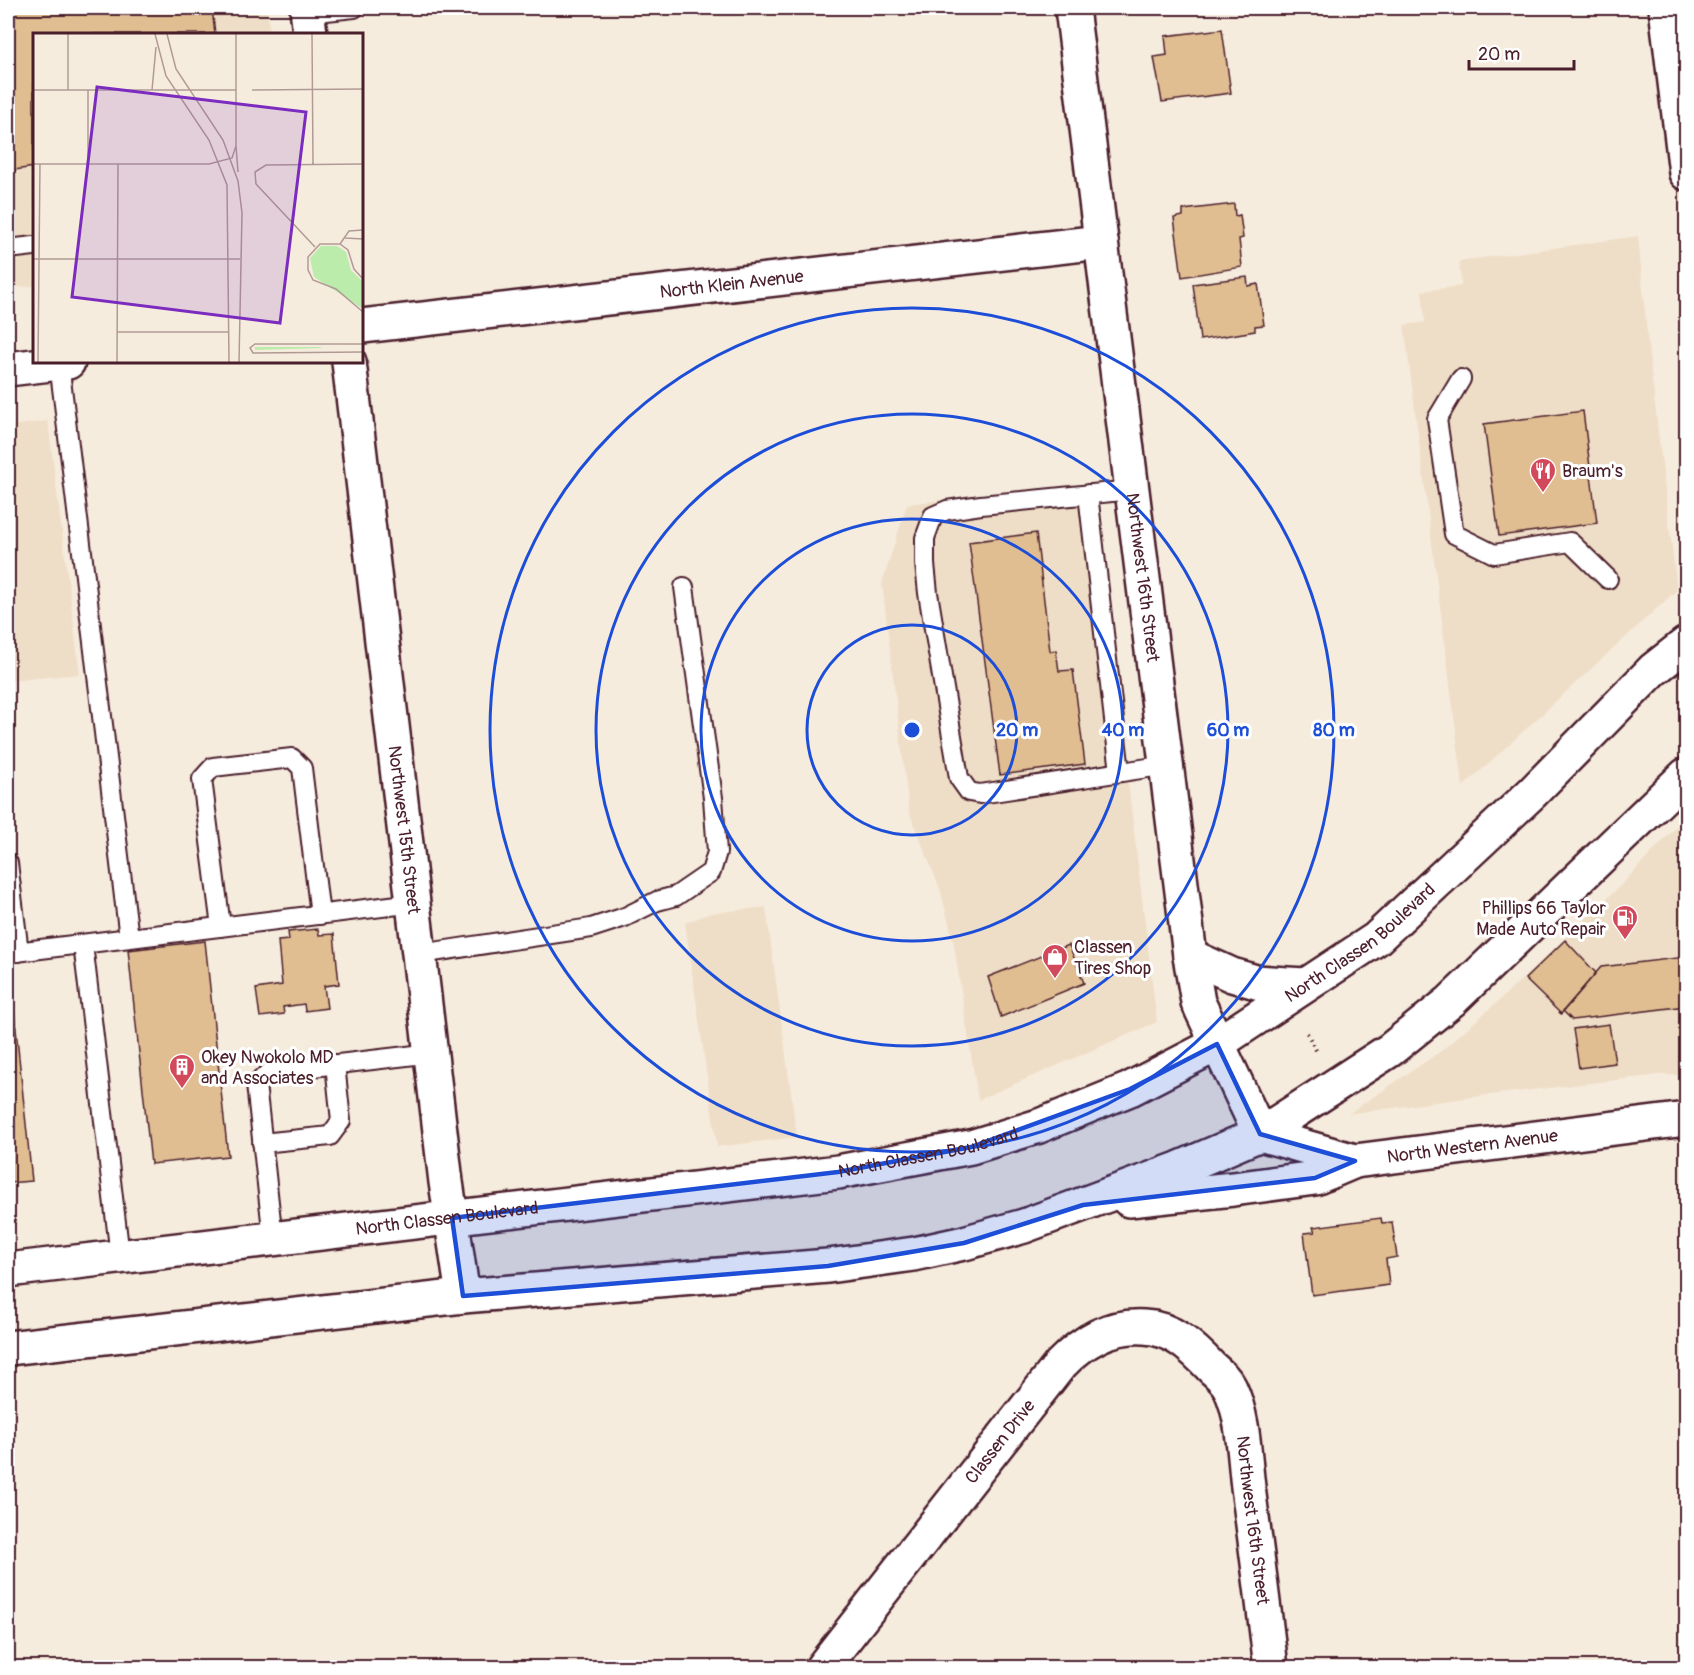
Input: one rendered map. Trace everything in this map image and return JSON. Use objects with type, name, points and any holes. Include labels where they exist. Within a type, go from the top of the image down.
[{"type":"street","name":"Northwest 16th Street","points":[[1072,8],[1190,956],[1198,1002],[1260,1134]]},
{"type":"street","points":[[1666,8],[1686,173]]},
{"type":"street","name":"North Klein Avenue","points":[[363,326],[1101,242]]},
{"type":"street","points":[[8,369],[56,363]]},
{"type":"street","name":"Northwest 15th Street","points":[[350,363],[463,1296]]},
{"type":"street","name":"North Classen Boulevard","points":[[8,1270],[838,1172],[971,1147],[1039,1126],[1130,1089],[1217,1044],[1376,939],[1532,793],[1653,670],[1686,644]]},
{"type":"street","points":[[8,1348],[463,1296],[828,1266],[914,1254],[964,1244],[1083,1205],[1178,1169],[1260,1134],[1390,1050],[1451,1001],[1686,776]]},
{"type":"street","points":[[1190,956],[1232,975],[1256,982],[1305,985]]},
{"type":"street","name":"North Western Avenue","points":[[1260,1134],[1355,1161],[1686,1119]]},
{"type":"street","points":[[1083,1205],[1315,1178],[1355,1161]]},
{"type":"street","name":"Classen Drive","points":[[822,1668],[1040,1388],[1076,1348],[1112,1330],[1136,1326],[1155,1328],[1172,1334],[1192,1348],[1222,1377]]},
{"type":"street","name":"Northwest 16th Street","points":[[1222,1377],[1233,1395],[1241,1429],[1271,1668]]},
{"type":"lane","points":[[308,18],[354,8]]},
{"type":"lane","points":[[8,249],[33,246]]},
{"type":"lane","points":[[64,363],[129,938]]},
{"type":"lane","points":[[1461,379],[1437,419],[1454,534],[1494,554],[1570,542],[1608,579]]},
{"type":"lane","points":[[1132,490],[947,510],[933,516],[925,538],[928,593],[959,778],[969,792],[980,794],[1167,765]]},
{"type":"lane","points":[[1088,494],[1120,772]]},
{"type":"lane","points":[[420,954],[591,928],[625,917],[657,901],[676,896],[711,872],[717,852],[713,798],[684,587]]},
{"type":"lane","points":[[221,927],[202,779],[213,767],[292,758],[302,768],[320,915]]},
{"type":"lane","points":[[8,863],[13,952],[414,903]]},
{"type":"lane","points":[[83,944],[120,1256]]},
{"type":"lane","points":[[273,1239],[256,1084],[270,1072],[432,1053]]},
{"type":"lane","points":[[262,1143],[330,1136],[341,1121],[335,1064]]},
{"type":"path","points":[[1307,1033],[1318,1054]]},
{"type":"highlighted area","points":[[1217,1044],[1260,1134],[1355,1161],[1315,1178],[1083,1205],[964,1243],[828,1266],[463,1296],[452,1218],[838,1172],[971,1147],[1130,1089]]},
{"type":"shaded area","points":[[8,8],[267,8],[270,33],[33,33],[33,286],[8,288]]},
{"type":"shaded area","points":[[1638,236],[1649,354],[1677,590],[1463,787],[1404,325],[1425,322],[1422,291],[1461,286],[1459,261]]},
{"type":"shaded area","points":[[48,421],[80,674],[8,681],[8,426]]},
{"type":"shaded area","points":[[1092,483],[1157,1022],[978,1100],[953,939],[940,889],[909,812],[882,583],[907,504]]},
{"type":"shaded area","name":"Phillips 66 Taylor Made Auto Repair","points":[[1686,809],[1686,1075],[1660,1075],[1348,1114],[1441,1051],[1504,996],[1621,885],[1679,824],[1681,815]]},
{"type":"shaded area","points":[[766,907],[797,1137],[717,1147],[685,923],[710,913]]},
{"type":"building","points":[[8,8],[212,8],[215,33],[33,33],[33,167],[8,171]]},
{"type":"building","points":[[1222,29],[1231,93],[1162,102],[1154,57],[1167,55],[1165,36]]},
{"type":"building","points":[[1234,204],[1235,216],[1240,215],[1243,238],[1239,239],[1242,267],[1182,277],[1174,218],[1183,216],[1183,210]]},
{"type":"building","points":[[1247,277],[1248,286],[1258,284],[1264,325],[1255,326],[1255,331],[1200,340],[1193,284]]},
{"type":"building","name":"Braum's","points":[[1583,411],[1597,523],[1499,536],[1484,424]]},
{"type":"building","points":[[1036,533],[1050,651],[1056,650],[1059,671],[1073,670],[1085,764],[1000,775],[969,542]]},
{"type":"building","points":[[318,929],[319,935],[334,934],[339,984],[324,986],[327,1008],[305,1011],[304,1004],[283,1007],[284,1014],[260,1017],[256,989],[282,985],[278,941],[289,940],[288,932]]},
{"type":"building","points":[[1565,940],[1596,973],[1561,1014],[1525,979]]},
{"type":"building","name":"Okey Nwokolo MD and Associates","points":[[205,941],[228,1156],[151,1164],[128,950]]},
{"type":"building","points":[[1069,945],[1084,983],[1001,1017],[988,977]]},
{"type":"building","points":[[1686,957],[1686,1006],[1572,1020],[1563,1011],[1601,967]]},
{"type":"building","points":[[8,972],[10,972],[32,1181],[8,1183]]},
{"type":"building","points":[[1609,1024],[1615,1063],[1579,1068],[1573,1029]]},
{"type":"building","points":[[1381,1218],[1382,1223],[1392,1222],[1397,1257],[1386,1259],[1389,1285],[1312,1295],[1304,1233],[1315,1232],[1313,1227]]},
{"type":"place","name":"Braum's","points":[[1543,494]]},
{"type":"place","name":"Phillips 66 Taylor Made Auto Repair","points":[[1625,941]]},
{"type":"place","name":"Classen Tires Shop","points":[[1055,980]]},
{"type":"place","name":"Okey Nwokolo MD and Associates","points":[[182,1090]]}]
